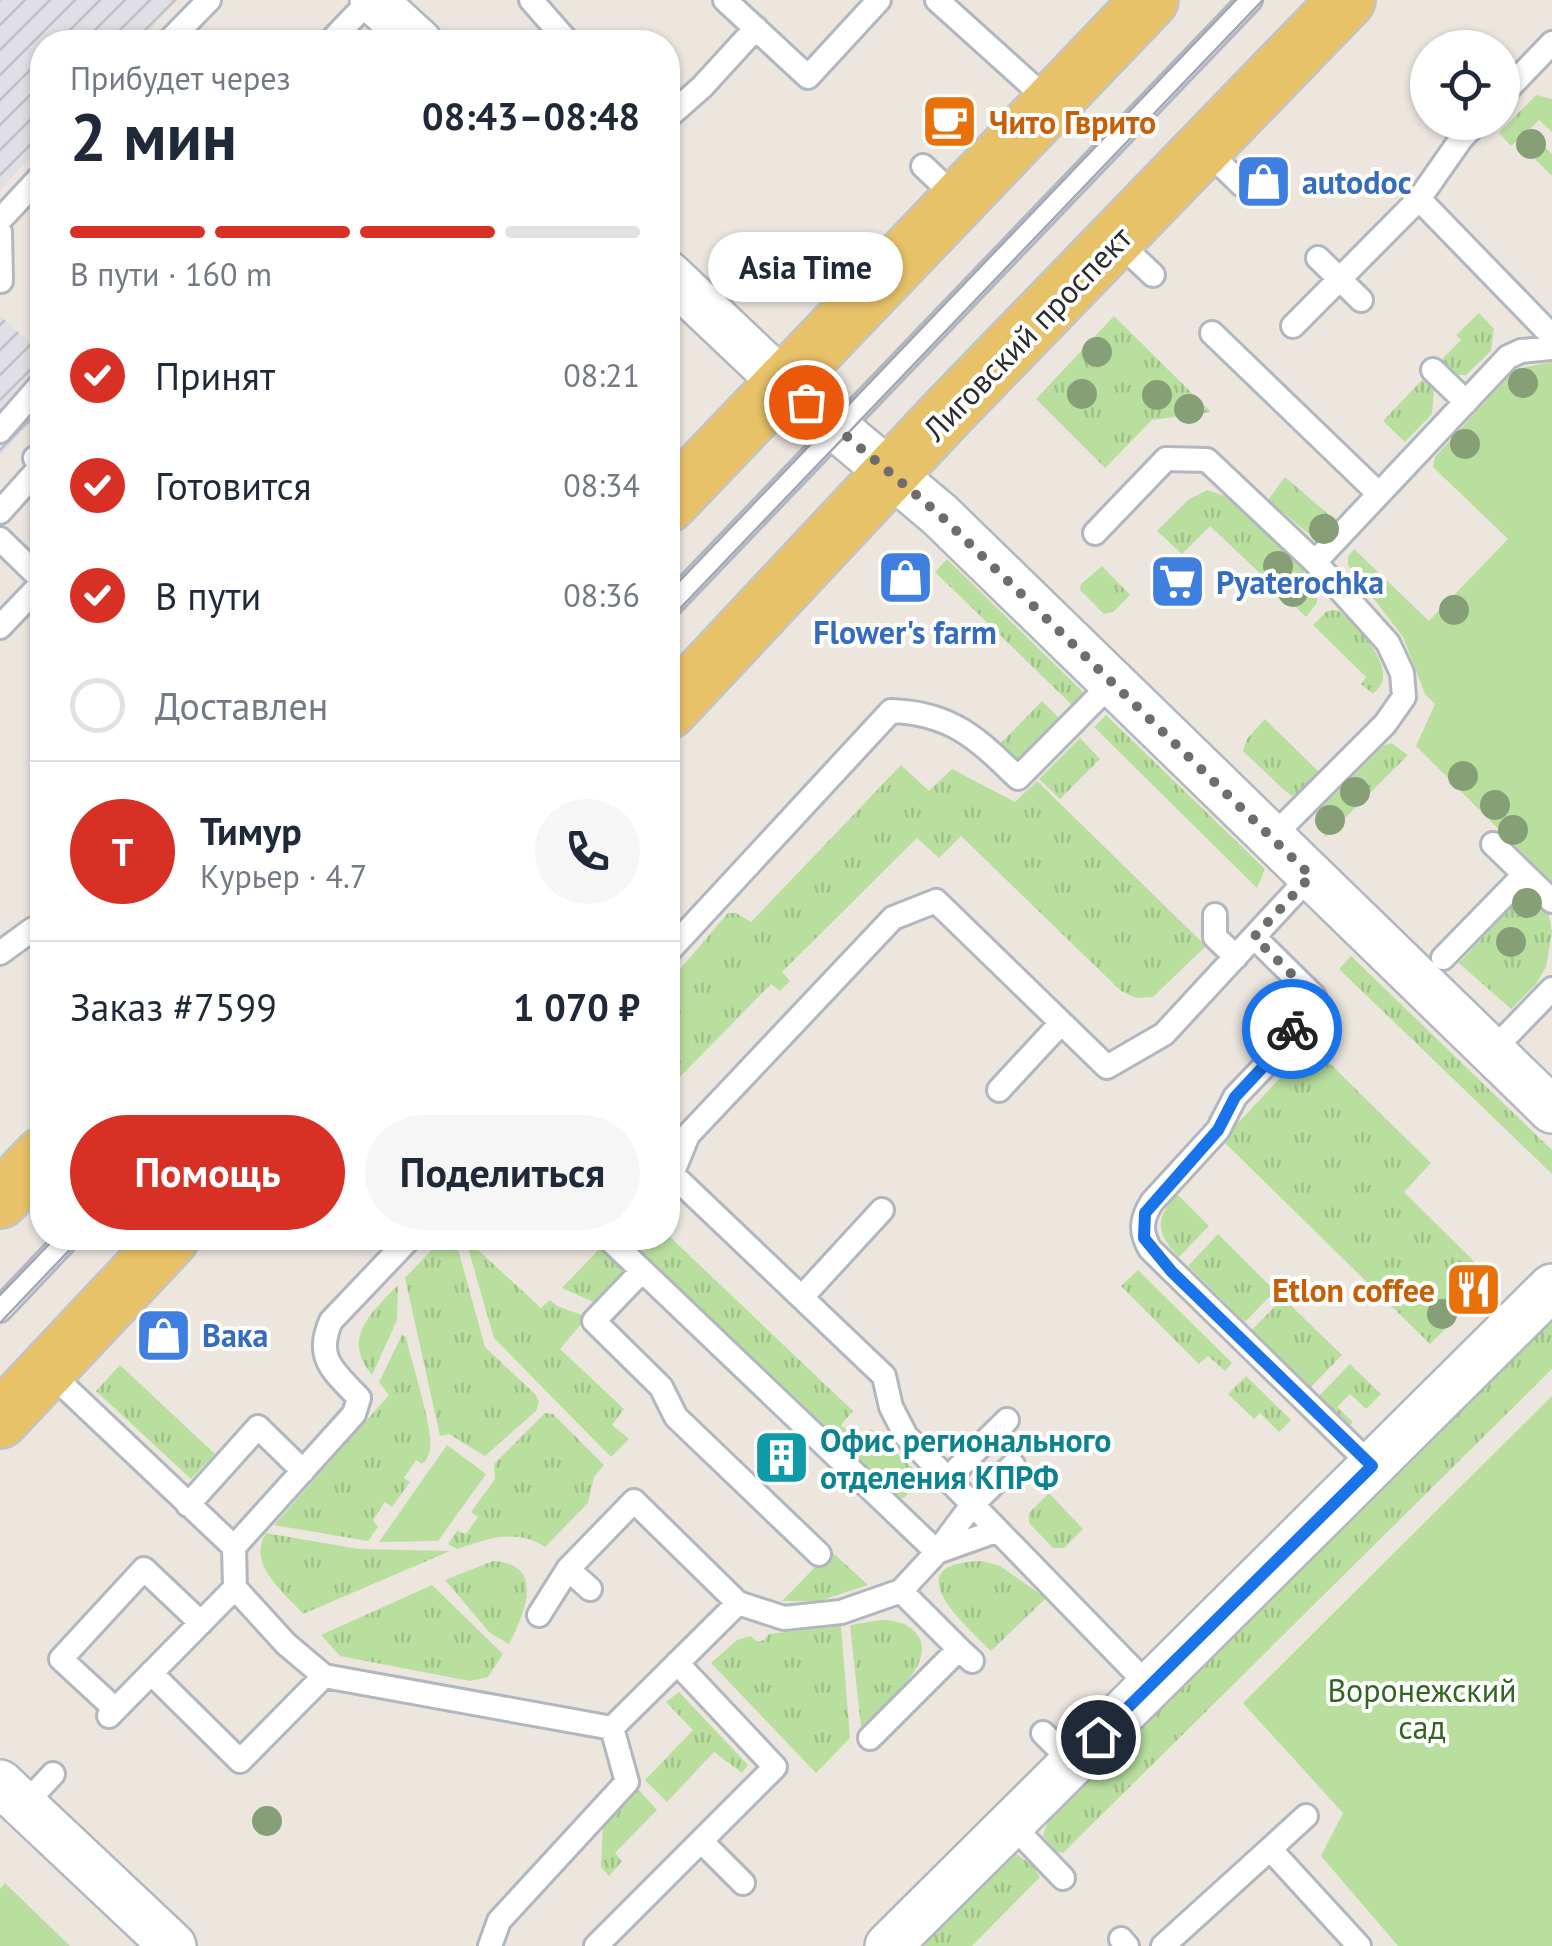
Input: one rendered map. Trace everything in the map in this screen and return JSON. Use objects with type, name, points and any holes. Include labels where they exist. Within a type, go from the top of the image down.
[{"type":"main road","points":[[680,491],[783,382],[940,183],[1051,103],[1150,0]]},
{"type":"main road","name":"Лиговский проспект","points":[[680,697],[891,475],[1135,257],[1223,166],[1347,0]]},
{"type":"main road","points":[[0,1200],[30,1169]]},
{"type":"main road","points":[[0,1420],[160,1250]]},
{"type":"street","points":[[372,0],[406,30]]},
{"type":"street","points":[[680,285],[783,382],[940,515],[1552,1110]]},
{"type":"street","points":[[888,1946],[1012,1824],[1058,1748],[1150,1686],[1552,1287]]},
{"type":"street","points":[[26,1787],[173,1946]]},
{"type":"lane","points":[[180,30],[209,0]]},
{"type":"lane","points":[[342,30],[372,0]]},
{"type":"lane","points":[[530,0],[557,30]]},
{"type":"lane","points":[[725,0],[808,77],[826,74],[879,0]]},
{"type":"lane","points":[[937,0],[1051,103]]},
{"type":"lane","points":[[680,594],[1250,0]]},
{"type":"lane","points":[[680,106],[756,28]]},
{"type":"lane","points":[[1520,81],[1548,57]]},
{"type":"lane","points":[[1293,326],[1419,199],[1460,140]]},
{"type":"lane","points":[[0,220],[30,188]]},
{"type":"lane","points":[[1419,199],[1548,323]]},
{"type":"lane","points":[[0,232],[2,282]]},
{"type":"lane","points":[[1318,258],[1361,300]]},
{"type":"lane","points":[[1212,332],[1380,494]]},
{"type":"lane","points":[[1315,562],[1508,357],[1552,348]]},
{"type":"lane","points":[[1432,370],[1466,402]]},
{"type":"lane","points":[[0,431],[30,397]]},
{"type":"lane","points":[[1095,533],[1166,459],[1207,460],[1315,562],[1388,643],[1402,673],[1404,697],[1384,724],[1272,838]]},
{"type":"lane","points":[[0,512],[30,478]]},
{"type":"lane","points":[[0,540],[30,570]]},
{"type":"lane","points":[[0,627],[30,595]]},
{"type":"lane","points":[[680,936],[732,864],[891,711],[945,720],[974,735],[1018,778],[1114,682]]},
{"type":"lane","points":[[1493,844],[1552,902]]},
{"type":"lane","points":[[1444,958],[1524,874]]},
{"type":"lane","points":[[680,1154],[688,1135],[893,918],[936,901],[1107,1067],[1164,1034],[1311,876]]},
{"type":"lane","points":[[1216,915],[1215,936],[1236,957]]},
{"type":"lane","points":[[0,953],[30,935]]},
{"type":"lane","points":[[1254,937],[1314,996],[1276,1053],[1235,1097],[1218,1130],[1152,1202],[1142,1226],[1144,1238],[1161,1260],[1372,1466]]},
{"type":"lane","points":[[1492,1051],[1552,989]]},
{"type":"lane","points":[[999,1090],[1062,1023]]},
{"type":"lane","points":[[680,1182],[884,1376],[891,1407],[906,1436],[1150,1686]]},
{"type":"lane","points":[[802,1298],[882,1210]]},
{"type":"lane","points":[[0,1310],[57,1250]]},
{"type":"lane","points":[[399,1250],[331,1321],[323,1350],[330,1366],[359,1398],[354,1414],[234,1547],[235,1588],[286,1644],[324,1676],[612,1728]]},
{"type":"lane","points":[[620,1250],[937,1552]]},
{"type":"lane","points":[[642,1271],[594,1321],[661,1387],[676,1417],[819,1554]]},
{"type":"lane","points":[[47,1370],[234,1547]]},
{"type":"lane","points":[[947,1479],[1006,1420]]},
{"type":"lane","points":[[188,1504],[258,1428],[303,1471]]},
{"type":"lane","points":[[539,1616],[568,1569],[634,1501],[738,1603],[784,1618],[841,1612],[902,1590],[972,1505],[1013,1466]]},
{"type":"lane","points":[[937,1552],[996,1531]]},
{"type":"lane","points":[[568,1569],[590,1589]]},
{"type":"lane","points":[[200,1623],[144,1570],[61,1659],[112,1712],[235,1588]]},
{"type":"lane","points":[[870,1738],[966,1655],[902,1590]]},
{"type":"lane","points":[[612,1728],[738,1603]]},
{"type":"lane","points":[[596,1946],[775,1766],[677,1663]]},
{"type":"lane","points":[[150,1674],[240,1761],[324,1676]]},
{"type":"lane","points":[[490,1946],[499,1921],[627,1782],[612,1728]]},
{"type":"lane","points":[[1163,1946],[1306,1816]]},
{"type":"lane","points":[[1012,1824],[1063,1878]]},
{"type":"lane","points":[[701,1841],[743,1883]]},
{"type":"lane","points":[[1270,1848],[1359,1946]]},
{"type":"shaded area","points":[[0,0],[178,0],[149,30],[30,30],[30,158],[0,190]]},
{"type":"shaded area","points":[[0,316],[30,342],[30,423],[0,456]]},
{"type":"green space","points":[[1536,95],[1552,99],[1552,132],[1539,120],[1528,131],[1552,154],[1552,176],[1517,141],[1511,146],[1505,140],[1520,140],[1520,111]]},
{"type":"green space","points":[[1479,313],[1494,329],[1491,351],[1466,375],[1455,375],[1440,361],[1461,340],[1456,335]]},
{"type":"green space","points":[[1114,316],[1211,412],[1152,420],[1105,468],[1036,399]]},
{"type":"green space","points":[[1552,362],[1552,883],[1416,746],[1435,704],[1425,694],[1403,637],[1348,565],[1348,557],[1354,549],[1429,621],[1508,539],[1433,467],[1435,457],[1515,369]]},
{"type":"green space","points":[[1423,379],[1434,389],[1432,414],[1405,442],[1383,421]]},
{"type":"green space","points":[[1285,477],[1336,521],[1321,544],[1268,500]]},
{"type":"green space","points":[[1207,490],[1231,498],[1309,572],[1317,590],[1317,603],[1306,617],[1210,526],[1182,554],[1157,531],[1188,500]]},
{"type":"green space","points":[[947,559],[1085,694],[1073,706],[935,572]]},
{"type":"green space","points":[[1102,566],[1130,595],[1113,612],[1104,614],[1080,590],[1081,584]]},
{"type":"green space","points":[[1336,610],[1357,628],[1382,665],[1383,679],[1373,694],[1361,684],[1366,677],[1313,625],[1327,611]]},
{"type":"green space","points":[[1042,701],[1059,718],[1018,760],[1001,743]]},
{"type":"green space","points":[[1106,715],[1265,869],[1257,888],[1094,727]]},
{"type":"green space","points":[[1265,719],[1320,773],[1301,793],[1292,796],[1243,751],[1247,739]]},
{"type":"green space","points":[[1080,738],[1100,759],[1060,799],[1039,779]]},
{"type":"green space","points":[[1391,743],[1408,755],[1326,837],[1318,824],[1320,809],[1383,746]]},
{"type":"green space","points":[[901,765],[929,791],[952,769],[1015,802],[1037,781],[1206,946],[1153,997],[1136,998],[1121,991],[961,836],[939,858],[917,838],[782,972],[790,981],[780,991],[771,984],[680,1077],[680,969],[728,913],[751,922]]},
{"type":"green space","points":[[1527,890],[1548,911],[1552,932],[1546,967],[1536,984],[1511,1009],[1459,963]]},
{"type":"green space","points":[[1351,956],[1552,1150],[1552,1174],[1339,969]]},
{"type":"green space","points":[[1311,1045],[1431,1163],[1404,1192],[1494,1281],[1430,1344],[1222,1140]]},
{"type":"green space","points":[[1177,1194],[1209,1226],[1179,1257],[1165,1240],[1161,1226],[1165,1211]]},
{"type":"green space","points":[[1218,1234],[1275,1291],[1245,1322],[1188,1266]]},
{"type":"green space","points":[[680,1246],[853,1411],[841,1425],[859,1441],[871,1429],[923,1478],[904,1498],[897,1499],[634,1250],[680,1250]]},
{"type":"green space","points":[[432,1250],[458,1250],[485,1347],[536,1395],[536,1411],[485,1456],[449,1434],[440,1436],[405,1278]]},
{"type":"green space","points":[[468,1250],[478,1250],[541,1308],[550,1300],[587,1317],[560,1349],[624,1409],[612,1425],[629,1439],[611,1457],[494,1338]]},
{"type":"green space","points":[[598,1250],[606,1250],[626,1270],[598,1304],[562,1288]]},
{"type":"green space","points":[[1138,1270],[1232,1363],[1225,1371],[1208,1356],[1199,1364],[1121,1286]]},
{"type":"green space","points":[[398,1285],[397,1320],[372,1375],[363,1362],[359,1338],[370,1316]]},
{"type":"green space","points":[[1283,1298],[1342,1355],[1311,1387],[1252,1330]]},
{"type":"green space","points":[[1552,1319],[1552,1369],[1063,1853],[1057,1852],[1043,1836],[1049,1817]]},
{"type":"green space","points":[[402,1335],[406,1337],[429,1427],[430,1450],[426,1459],[422,1464],[416,1460],[404,1478],[410,1482],[392,1507],[385,1502],[373,1520],[378,1527],[368,1541],[274,1525],[389,1395],[379,1382]]},
{"type":"green space","points":[[1350,1364],[1381,1394],[1366,1409],[1350,1394],[1337,1407],[1353,1422],[1350,1425],[1319,1396]]},
{"type":"green space","points":[[120,1365],[215,1454],[191,1479],[96,1391]]},
{"type":"green space","points":[[1246,1376],[1291,1420],[1279,1432],[1260,1413],[1254,1419],[1228,1394]]},
{"type":"green space","name":"Воронежский сад","points":[[1552,1396],[1552,1946],[1398,1946],[1321,1856],[1343,1813],[1243,1703]]},
{"type":"green space","points":[[545,1413],[553,1414],[604,1465],[594,1477],[588,1503],[545,1547],[512,1537],[457,1549],[448,1544],[457,1531],[466,1534],[478,1517],[471,1512],[495,1479],[494,1464]]},
{"type":"green space","points":[[447,1445],[486,1474],[438,1541],[379,1542]]},
{"type":"green space","points":[[1049,1493],[1083,1529],[1064,1548],[1053,1548],[1029,1523],[1029,1513]]},
{"type":"green space","points":[[266,1533],[359,1549],[450,1551],[303,1614],[264,1566],[261,1544]]},
{"type":"green space","points":[[831,1551],[868,1585],[819,1601],[782,1601]]},
{"type":"green space","points":[[493,1561],[510,1564],[526,1580],[525,1605],[509,1644],[490,1633],[445,1580]]},
{"type":"green space","points":[[982,1561],[1000,1566],[1046,1598],[991,1651],[953,1611],[939,1583],[942,1572],[956,1564]]},
{"type":"green space","points":[[432,1585],[503,1654],[488,1677],[470,1681],[340,1656],[321,1635]]},
{"type":"green space","points":[[880,1620],[900,1622],[912,1629],[922,1645],[921,1657],[894,1696],[861,1727],[850,1625]]},
{"type":"green space","points":[[841,1626],[850,1738],[816,1773],[711,1663],[737,1640],[751,1636],[757,1642],[768,1634]]},
{"type":"green space","points":[[679,1692],[748,1765],[742,1773],[714,1752],[667,1802],[645,1780],[693,1730],[666,1702]]},
{"type":"green space","points":[[637,1788],[657,1810],[615,1853],[622,1861],[609,1876],[601,1867],[603,1823]]},
{"type":"green space","points":[[1014,1852],[1033,1866],[1040,1877],[972,1946],[919,1946]]},
{"type":"green space","points":[[5,1883],[70,1946],[0,1946],[0,1889]]},
{"type":"tram line","points":[[680,580],[1236,0]]},
{"type":"tram line","points":[[680,608],[1263,0]]},
{"type":"tram line","points":[[0,1295],[43,1250]]},
{"type":"tram line","points":[[0,1323],[70,1250]]},
{"type":"way so far","points":[[806,402],[940,515],[1311,876],[1254,937],[1314,996],[1292,1029]]},
{"type":"place","name":"Чито Гврито","points":[[950,122]]},
{"type":"place","name":"autodoc","points":[[1263,182]]},
{"type":"place","name":"Asia Time","points":[[806,402]]},
{"type":"place","name":"Flower's farm","points":[[905,578]]},
{"type":"place","name":"Pyaterochka","points":[[1177,582]]},
{"type":"place","name":"Etlon coffee","points":[[1474,1290]]},
{"type":"place","name":"Вака","points":[[163,1335]]},
{"type":"place","name":"Офис регионального отделения КПРФ","points":[[781,1458]]},
{"type":"route","points":[[1098,1737],[1372,1466],[1172,1272],[1144,1238],[1142,1226],[1152,1202],[1218,1130],[1235,1097],[1276,1053],[1292,1029]]}]
